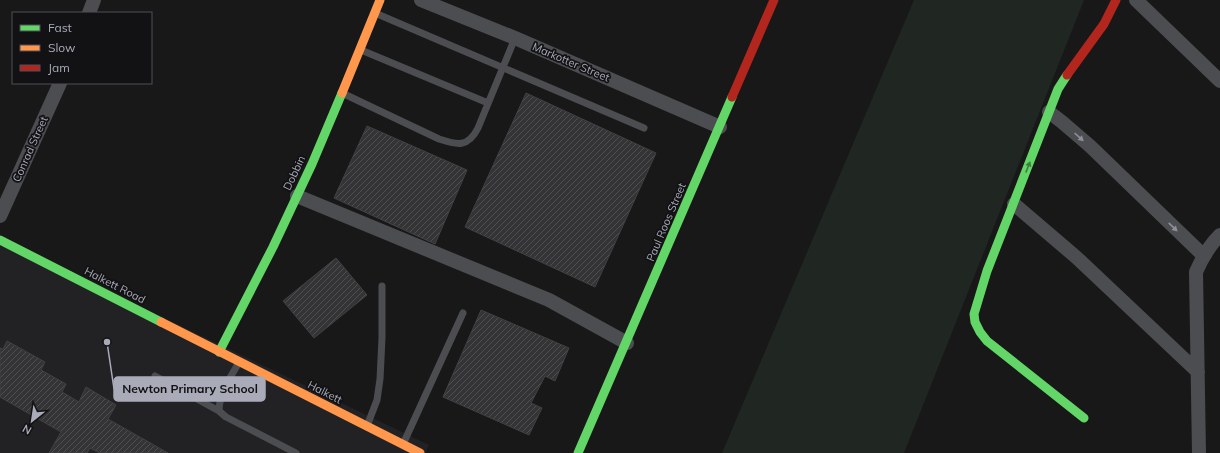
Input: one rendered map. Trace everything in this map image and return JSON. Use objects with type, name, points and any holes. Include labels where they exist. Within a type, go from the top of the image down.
[{"type":"street","points":[[89,12],[94,0]]},
{"type":"street","name":"Dobbin","points":[[219,352],[273,247],[312,164],[380,0]]},
{"type":"street","name":"Markotter Street","points":[[421,0],[515,38],[720,126]]},
{"type":"street","name":"Paul Roos Street","points":[[578,453],[774,0]]},
{"type":"street","points":[[1084,418],[1002,354],[980,332],[975,322],[974,314],[987,271],[1058,89],[1065,76],[1106,18],[1116,0]]},
{"type":"street","points":[[1136,0],[1220,81]]},
{"type":"street","name":"Conrad Street","points":[[0,216],[60,84]]},
{"type":"street","points":[[1049,112],[1090,146],[1204,256]]},
{"type":"street","points":[[297,196],[549,300],[626,343]]},
{"type":"street","points":[[1014,204],[1076,257],[1198,372]]},
{"type":"street","points":[[1199,453],[1196,272],[1204,256],[1220,235]]},
{"type":"street","name":"Halkett Road","points":[[0,240],[219,352]]},
{"type":"street","name":"Halkett","points":[[219,352],[420,453]]},
{"type":"lane","points":[[375,13],[644,128]]},
{"type":"lane","points":[[342,93],[438,139],[461,144],[474,136],[515,38]]},
{"type":"lane","points":[[360,50],[488,103]]},
{"type":"lane","points":[[367,426],[377,400],[380,379],[382,286]]},
{"type":"lane","points":[[403,444],[463,313]]},
{"type":"lane","points":[[219,410],[219,403],[227,382],[239,362]]},
{"type":"lane","points":[[155,376],[219,410],[226,417],[296,453]]},
{"type":"shaded area","points":[[914,0],[1084,0],[904,453],[722,453]]},
{"type":"shaded area","points":[[0,239],[429,445],[425,453],[0,453]]},
{"type":"building","points":[[526,93],[656,153],[595,287],[465,227]]},
{"type":"building","points":[[367,126],[467,170],[435,244],[334,198]]},
{"type":"building","points":[[336,258],[367,295],[314,338],[283,301]]},
{"type":"building","points":[[481,310],[569,348],[555,381],[545,376],[531,403],[542,408],[529,435],[443,397]]},
{"type":"building","points":[[7,341],[45,362],[41,370],[66,384],[62,392],[79,402],[86,387],[116,405],[108,419],[168,453],[100,453],[90,448],[87,453],[49,453],[61,432],[0,397],[0,348],[3,349]]},
{"type":"traffic: fast","points":[[1067,75],[1058,89],[987,271],[974,314],[975,322],[987,341],[1084,418]]},
{"type":"traffic: fast","points":[[219,352],[273,247],[312,164],[342,93]]},
{"type":"traffic: fast","points":[[578,453],[732,97]]},
{"type":"traffic: fast","points":[[0,240],[161,322]]},
{"type":"traffic: slow","points":[[342,93],[380,0]]},
{"type":"traffic: slow","points":[[161,322],[420,453]]},
{"type":"traffic: jam","points":[[732,97],[774,0]]},
{"type":"traffic: jam","points":[[1067,75],[1104,24],[1116,0]]},
{"type":"place","name":"Newton Primary School","points":[[107,342]]}]
